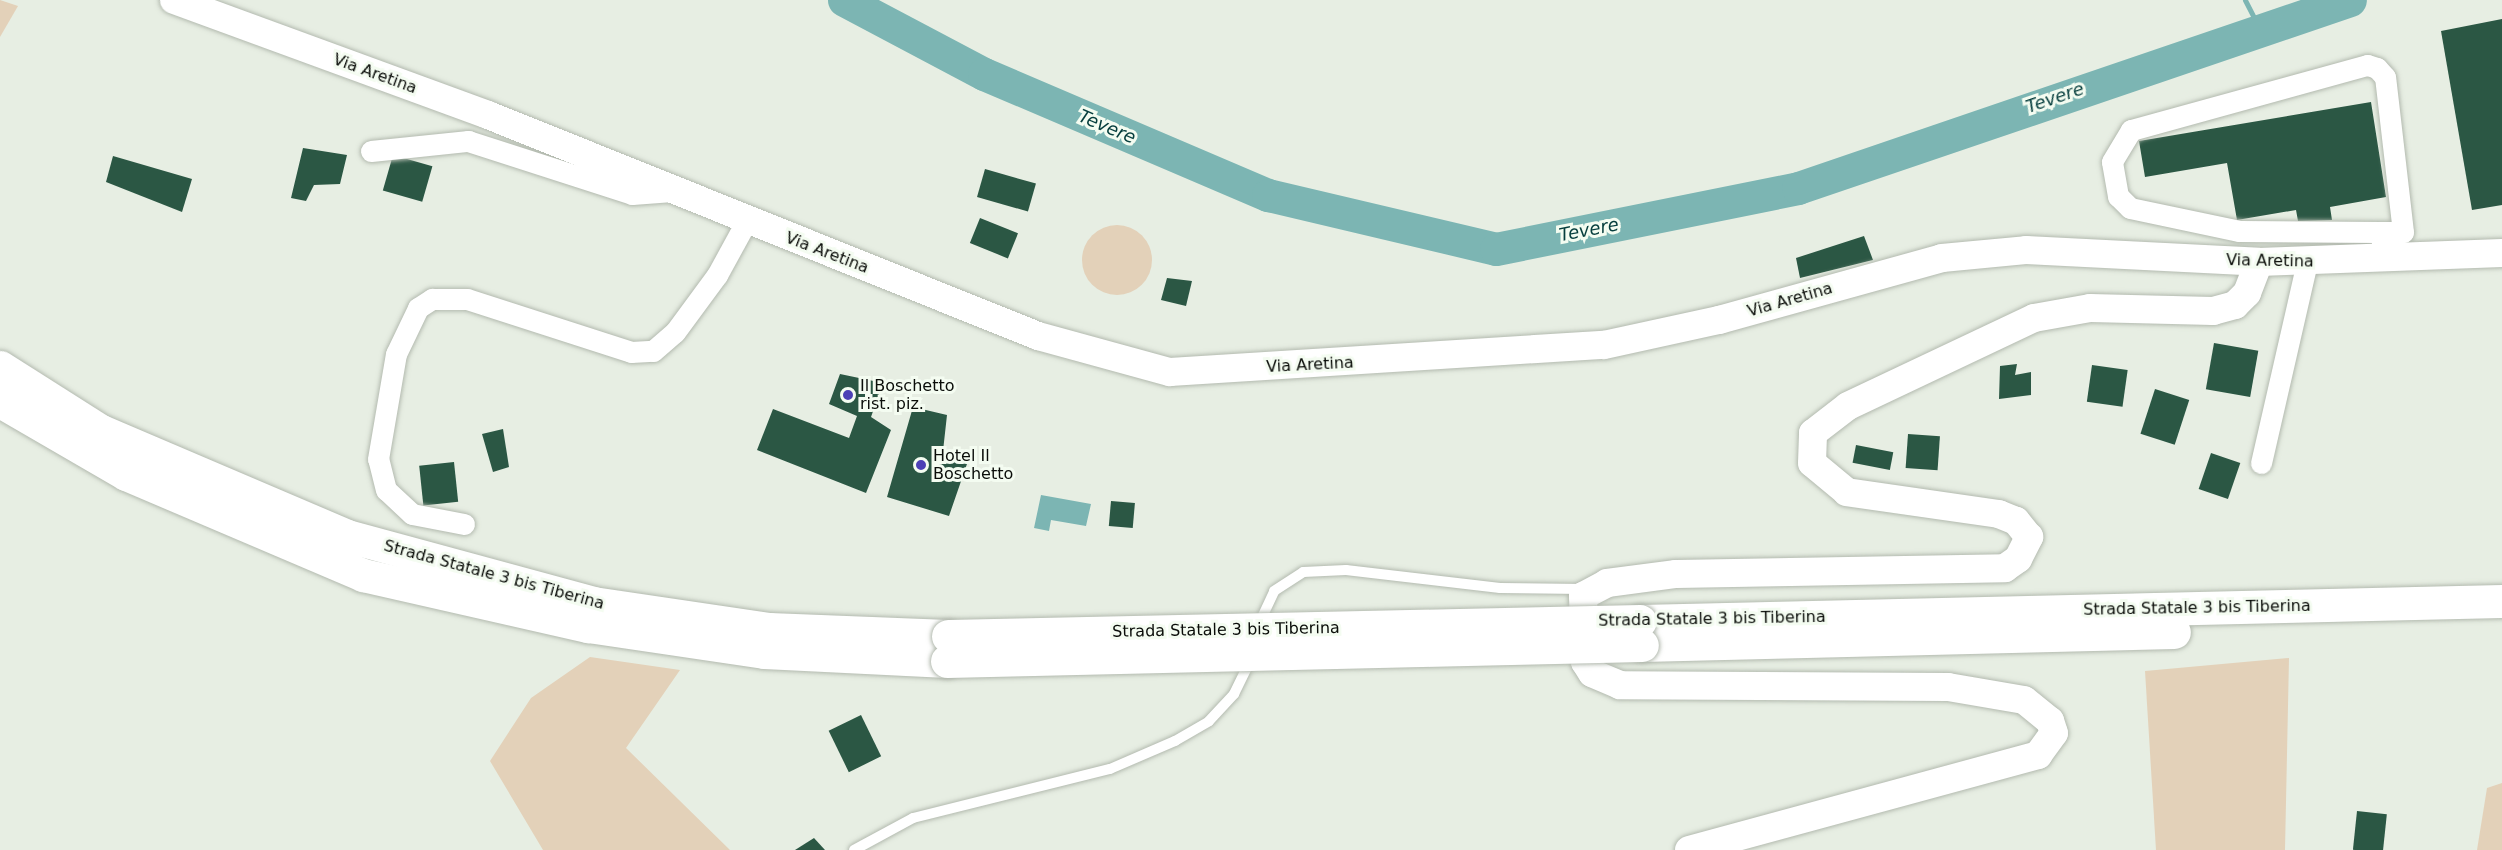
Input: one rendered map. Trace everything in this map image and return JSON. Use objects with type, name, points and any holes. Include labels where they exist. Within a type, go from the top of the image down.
[{"type":"highway","name":"Strada Statale 3 bis Tiberina","points":[[0,367],[101,431],[347,536],[593,603],[769,628],[948,649]]},
{"type":"highway","name":"Strada Statale 3 bis Tiberina","points":[[0,401],[126,474],[363,575],[588,626],[764,652],[1641,633],[2502,624]]},
{"type":"highway","name":"Strada Statale 3 bis Tiberina","points":[[1641,633],[2502,602]]},
{"type":"main road","name":"Via Aretina","points":[[174,0],[488,115],[746,222],[1038,336],[1170,372],[1604,345],[1719,320],[1942,258],[2026,250],[2259,262],[2307,262],[2382,245],[2502,253]]},
{"type":"main road","points":[[1689,850],[2038,754],[2054,733],[2050,721],[2024,700],[1948,687],[1606,681],[1585,662],[1581,602],[1591,589],[1676,574],[2005,568],[2018,559],[2029,537],[2016,521],[1999,514],[1847,492],[1812,463],[1813,433],[1848,406],[2034,318],[2090,308],[2213,311],[2235,305],[2247,293],[2259,262]]},
{"type":"street","points":[[2367,66],[2377,68],[2385,76],[2403,232],[2382,245],[2239,231],[2130,208],[2118,196],[2112,162],[2131,130],[2367,66]]},
{"type":"street","points":[[371,151],[468,141],[632,194],[673,191]]},
{"type":"street","points":[[464,524],[412,514],[386,490],[378,459],[396,354],[418,308],[432,299],[467,299],[632,352],[653,351],[675,332],[717,275],[746,222]]},
{"type":"street","points":[[2261,464],[2307,262]]},
{"type":"lane","points":[[854,850],[913,818],[1110,769],[1209,721],[1248,673],[1262,608],[1274,591],[1303,572],[1346,570],[1500,588],[1591,589]]},
{"type":"shaded area","points":[[0,0],[18,6],[0,37]]},
{"type":"shaded area","points":[[1110,225],[1124,225],[1137,230],[1147,240],[1152,260],[1147,280],[1137,290],[1124,295],[1110,295],[1097,290],[1087,280],[1082,267],[1082,253],[1087,240],[1097,230]]},
{"type":"shaded area","points":[[590,657],[680,670],[626,748],[730,850],[543,850],[490,761],[531,698]]},
{"type":"shaded area","points":[[2289,658],[2285,850],[2156,850],[2145,671]]},
{"type":"shaded area","points":[[2502,783],[2502,850],[2477,850],[2487,788]]},
{"type":"water","points":[[1041,495],[1091,504],[1086,526],[1051,520],[1049,531],[1034,528]]},
{"type":"building","points":[[2502,19],[2502,205],[2472,210],[2441,31]]},
{"type":"building","points":[[2371,102],[2386,197],[2330,207],[2332,220],[2298,221],[2296,210],[2237,220],[2227,163],[2145,177],[2139,141]]},
{"type":"building","points":[[303,148],[347,155],[340,184],[314,185],[306,201],[291,198]]},
{"type":"building","points":[[393,155],[432,166],[422,202],[383,191]]},
{"type":"building","points":[[113,156],[192,179],[182,212],[106,182]]},
{"type":"building","points":[[985,169],[1036,184],[1028,211],[977,197]]},
{"type":"building","points":[[980,218],[1018,233],[1008,258],[970,243]]},
{"type":"building","points":[[1864,236],[1873,260],[1800,278],[1796,258]]},
{"type":"building","points":[[1167,278],[1192,281],[1186,306],[1161,300]]},
{"type":"building","points":[[2214,343],[2258,351],[2250,397],[2206,389]]},
{"type":"building","points":[[2017,364],[2015,375],[2031,372],[2031,395],[1999,399],[2000,366]]},
{"type":"building","points":[[2092,365],[2128,370],[2123,407],[2087,402]]},
{"type":"building","points":[[840,374],[883,383],[871,417],[891,430],[866,493],[757,450],[773,409],[849,438],[857,416],[829,404]]},
{"type":"building","points":[[2155,389],[2189,400],[2175,445],[2140,434]]},
{"type":"building","points":[[913,407],[947,415],[943,451],[968,461],[949,516],[887,497]]},
{"type":"building","points":[[503,429],[509,467],[493,472],[482,434]]},
{"type":"building","points":[[1908,434],[1940,436],[1938,470],[1906,468]]},
{"type":"building","points":[[1856,445],[1893,452],[1890,470],[1853,463]]},
{"type":"building","points":[[2211,453],[2240,463],[2228,499],[2199,489]]},
{"type":"building","points":[[454,462],[458,502],[423,505],[419,466]]},
{"type":"building","points":[[1111,501],[1135,503],[1133,528],[1109,526]]},
{"type":"building","points":[[861,715],[881,756],[849,772],[829,731]]},
{"type":"building","points":[[2357,811],[2387,814],[2383,850],[2353,850]]},
{"type":"building","points":[[814,838],[825,850],[795,850]]},
{"type":"waterway","name":"Tevere","points":[[844,0],[984,74],[1268,195],[1496,249],[1798,188],[2350,0]]},
{"type":"waterway","points":[[2245,0],[2259,27]]},
{"type":"place","name":"Il Boschetto rist. piz.","points":[[848,395]]},
{"type":"place","name":"Hotel Il Boschetto","points":[[921,465]]}]
